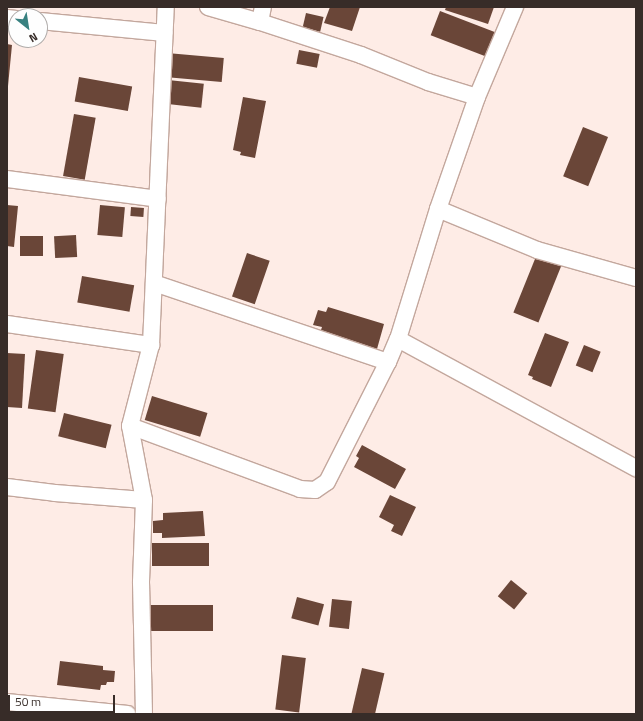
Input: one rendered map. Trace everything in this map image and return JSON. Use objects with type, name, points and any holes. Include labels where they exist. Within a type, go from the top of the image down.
[{"type":"street","points":[[144,714],[140,582],[144,500],[130,426],[151,345],[166,7]]},
{"type":"street","points":[[208,7],[262,15],[428,82],[477,97]]},
{"type":"street","points":[[130,426],[300,489],[315,490],[327,482],[388,362],[398,339],[438,209],[477,97],[515,7]]},
{"type":"street","points":[[48,22],[164,34]]},
{"type":"street","points":[[7,179],[158,199]]},
{"type":"street","points":[[438,209],[537,250],[636,278]]},
{"type":"street","points":[[154,284],[388,362]]},
{"type":"street","points":[[7,324],[151,345]]},
{"type":"street","points":[[398,339],[636,468]]},
{"type":"street","points":[[7,486],[55,493],[144,500]]},
{"type":"street","points":[[7,702],[127,714]]},
{"type":"building","points":[[330,7],[360,7],[352,31],[324,23]]},
{"type":"building","points":[[446,7],[494,7],[488,24],[445,10]]},
{"type":"building","points":[[440,11],[498,33],[489,57],[431,35]]},
{"type":"building","points":[[306,13],[324,17],[320,32],[303,28]]},
{"type":"building","points":[[7,44],[8,48],[12,48],[7,86]]},
{"type":"building","points":[[299,50],[320,54],[317,68],[296,64]]},
{"type":"building","points":[[167,53],[224,58],[222,82],[165,77]]},
{"type":"building","points":[[79,77],[132,86],[128,111],[75,102]]},
{"type":"building","points":[[168,80],[204,84],[201,108],[165,104]]},
{"type":"building","points":[[243,97],[266,101],[255,158],[240,155],[241,152],[233,150]]},
{"type":"building","points":[[74,114],[96,118],[85,180],[63,176]]},
{"type":"building","points":[[583,127],[608,137],[588,186],[563,176]]},
{"type":"building","points":[[7,205],[18,206],[14,247],[7,246]]},
{"type":"building","points":[[100,205],[125,207],[122,237],[97,235]]},
{"type":"building","points":[[131,207],[144,208],[143,217],[130,216]]},
{"type":"building","points":[[76,235],[77,257],[55,258],[54,236]]},
{"type":"building","points":[[20,236],[43,236],[43,256],[20,256]]},
{"type":"building","points":[[247,253],[270,261],[255,304],[232,296]]},
{"type":"building","points":[[537,254],[562,264],[538,323],[513,312]]},
{"type":"building","points":[[82,276],[134,285],[130,312],[77,303]]},
{"type":"building","points":[[328,307],[384,324],[377,349],[320,333],[322,327],[313,325],[318,310],[326,312]]},
{"type":"building","points":[[545,333],[569,342],[551,387],[532,379],[533,377],[528,375]]},
{"type":"building","points":[[584,345],[601,352],[592,372],[576,365]]},
{"type":"building","points":[[36,350],[64,354],[56,412],[28,408]]},
{"type":"building","points":[[7,353],[25,354],[22,408],[7,407]]},
{"type":"building","points":[[152,396],[207,413],[200,437],[145,420]]},
{"type":"building","points":[[64,413],[112,425],[106,448],[58,436]]},
{"type":"building","points":[[362,445],[406,469],[395,489],[354,467],[359,458],[356,456]]},
{"type":"building","points":[[390,495],[416,507],[402,536],[391,531],[394,525],[379,517]]},
{"type":"building","points":[[203,511],[205,536],[162,538],[162,533],[153,533],[153,521],[163,520],[163,513]]},
{"type":"building","points":[[152,543],[209,543],[209,566],[152,566]]},
{"type":"building","points":[[511,580],[527,593],[514,610],[498,596]]},
{"type":"building","points":[[297,597],[324,604],[318,625],[291,618]]},
{"type":"building","points":[[332,599],[352,601],[349,629],[329,627]]},
{"type":"building","points":[[149,605],[213,605],[213,631],[149,631]]},
{"type":"building","points":[[282,655],[306,658],[299,713],[275,710]]},
{"type":"building","points":[[60,661],[103,666],[103,670],[115,671],[114,682],[107,682],[106,685],[101,685],[100,690],[57,685]]},
{"type":"building","points":[[362,668],[384,673],[375,714],[351,714]]}]
